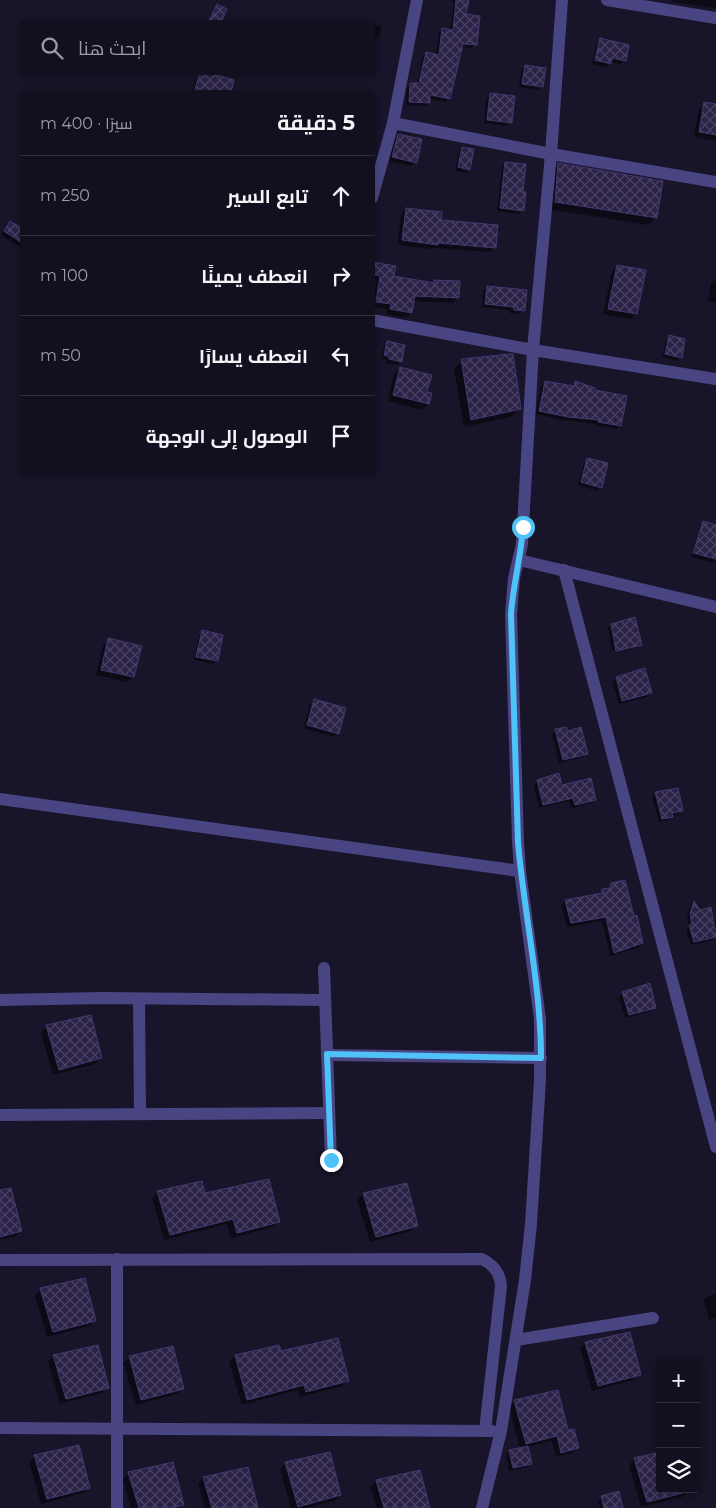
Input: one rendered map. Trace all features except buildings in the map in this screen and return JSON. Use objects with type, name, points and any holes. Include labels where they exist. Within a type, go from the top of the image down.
[{"type":"street","points":[[375,187],[393,123],[417,0]]},
{"type":"street","points":[[482,1508],[501,1431],[525,1280],[531,1224],[541,1058],[537,994],[520,871],[518,842],[511,614],[514,578],[519,560],[523,527],[533,350],[551,154],[562,0]]},
{"type":"street","points":[[607,0],[716,18]]},
{"type":"street","points":[[393,123],[551,154],[716,182]]},
{"type":"street","points":[[375,321],[533,350],[716,379]]},
{"type":"street","points":[[519,560],[716,608]]},
{"type":"street","points":[[564,570],[716,1147]]},
{"type":"street","points":[[0,799],[520,871]]},
{"type":"street","points":[[324,968],[331,1160]]},
{"type":"street","points":[[139,999],[140,1113]]},
{"type":"street","points":[[0,1000],[325,1000]]},
{"type":"street","points":[[327,1054],[541,1058]]},
{"type":"street","points":[[0,1115],[330,1113]]},
{"type":"street","points":[[117,1259],[117,1508]]},
{"type":"street","points":[[0,1260],[475,1259],[488,1262],[498,1272],[501,1286],[485,1431]]},
{"type":"street","points":[[516,1340],[653,1318]]},
{"type":"street","points":[[0,1428],[501,1431]]},
{"type":"route","points":[[331,1160],[327,1054],[541,1058],[540,1019],[520,871],[518,842],[511,614],[514,578],[522,544],[523,527]]}]
